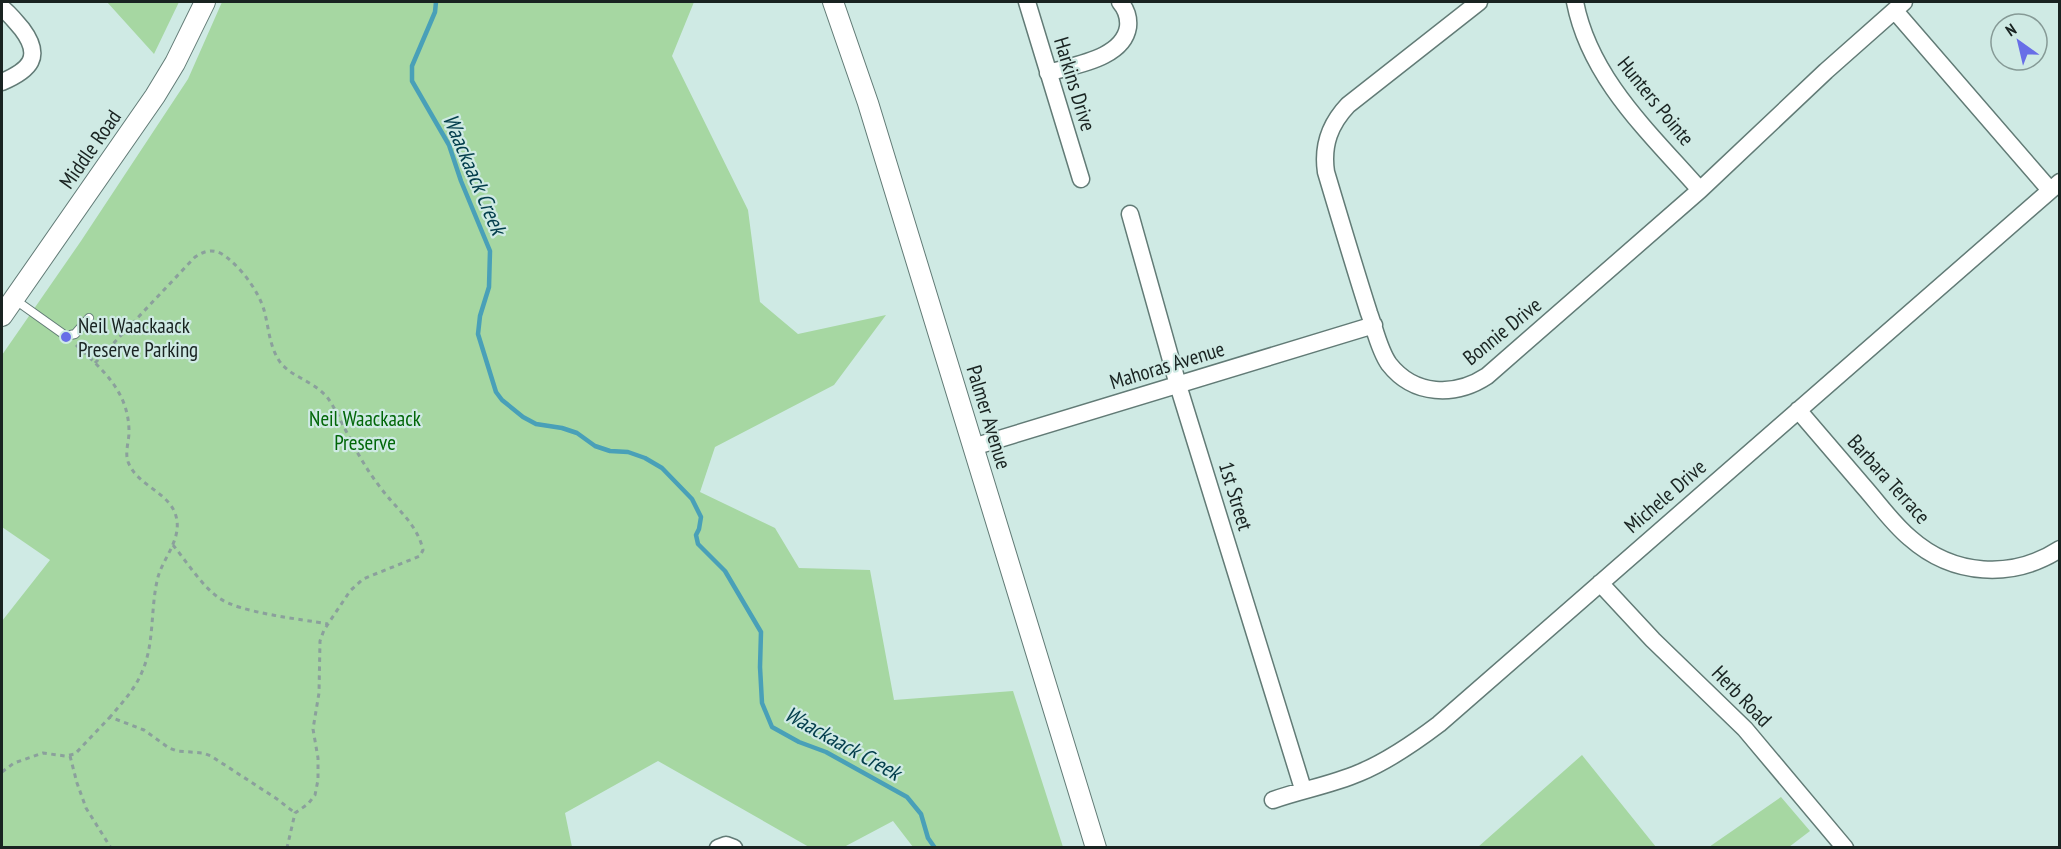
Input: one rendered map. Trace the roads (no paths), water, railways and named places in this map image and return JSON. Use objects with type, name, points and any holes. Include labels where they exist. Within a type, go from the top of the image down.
[{"type":"street","name":"Middle Road","points":[[2,316],[155,96],[176,63],[205,2]]},
{"type":"street","name":"Palmer Avenue","points":[[833,2],[867,103],[1096,848]]},
{"type":"street","points":[[1047,73],[1106,55],[1121,44],[1128,24],[1127,14],[1120,2]]},
{"type":"street","name":"Bonnie Drive","points":[[1479,2],[1348,105],[1337,116],[1326,143],[1324,162],[1326,172],[1386,359],[1400,375],[1413,384],[1429,390],[1448,391],[1463,388],[1487,376],[1700,190],[1900,6]]},
{"type":"street","name":"Hunters Pointe","points":[[1575,2],[1585,37],[1602,73],[1622,102],[1700,190]]},
{"type":"street","name":"Harkins Drive","points":[[1031,3],[1047,73],[1081,179]]},
{"type":"street","points":[[1900,6],[2055,186]]},
{"type":"street","points":[[2,8],[29,38],[33,48],[33,57],[28,66],[2,82]]},
{"type":"street","name":"Michele Drive","points":[[1273,800],[1358,774],[1414,743],[2055,186]]},
{"type":"street","name":"1st Street","points":[[1130,214],[1178,385],[1303,789]]},
{"type":"street","name":"Mahoras Avenue","points":[[973,447],[1374,325]]},
{"type":"street","name":"Barbara Terrace","points":[[1798,410],[1900,528],[1922,548],[1939,558],[1981,571],[2008,569],[2031,563],[2060,549]]},
{"type":"street","name":"Herb Road","points":[[1600,583],[1653,640],[1745,729],[1845,848]]},
{"type":"street","points":[[718,848],[726,845],[735,848]]},
{"type":"lane","points":[[13,299],[66,336],[75,334],[89,318]]},
{"type":"waterway","name":"Waackaack Creek","points":[[436,2],[435,12],[412,66],[412,81],[449,145],[490,251],[489,287],[480,316],[478,334],[496,392],[523,417],[536,424],[562,428],[577,433],[595,446],[610,451],[628,452],[645,458],[662,468],[692,499],[701,517],[696,535],[698,544],[725,571],[761,632],[762,703],[772,727],[799,742],[826,752],[907,797],[921,814],[928,838],[935,848]]},
{"type":"place","name":"Neil Waackaack Preserve Parking","points":[[66,337]]},
{"type":"park label","name":"Neil Waackaack Preserve","points":[[365,430]]}]
